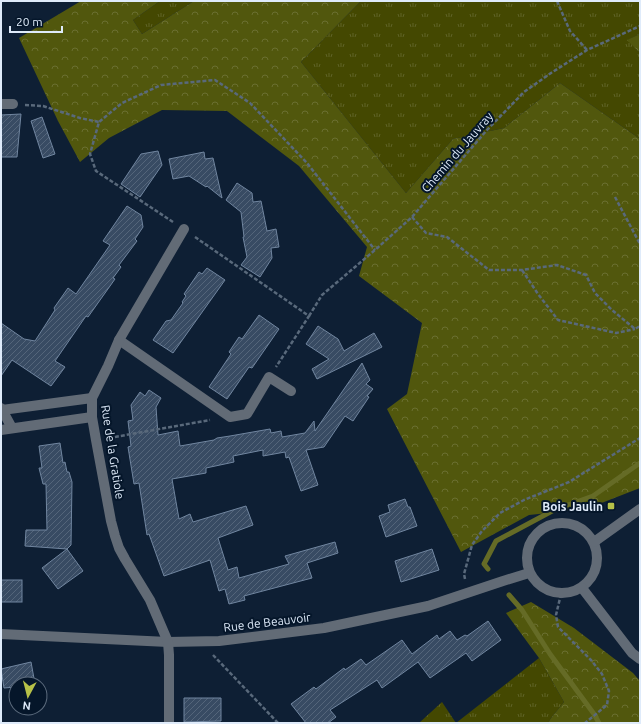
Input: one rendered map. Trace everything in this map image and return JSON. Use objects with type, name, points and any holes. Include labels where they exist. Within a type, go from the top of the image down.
[{"type":"street","points":[[1,104],[13,104]]},
{"type":"street","name":"Rue de la Gratiole","points":[[168,642],[150,600],[119,548],[111,521],[96,440],[92,417],[92,398],[119,340],[184,229]]},
{"type":"street","points":[[119,340],[230,417],[247,414],[269,377],[291,391]]},
{"type":"street","points":[[12,428],[1,409],[92,398]]},
{"type":"street","points":[[1,430],[92,417]]},
{"type":"street","points":[[594,542],[640,509]]},
{"type":"street","points":[[564,523],[576,526],[586,532],[594,542],[598,562],[595,572],[590,581],[582,588],[572,593],[561,594],[542,588],[529,573],[526,561],[527,549],[532,538],[541,529],[552,524],[564,523]]},
{"type":"street","name":"Rue de Beauvoir","points":[[1,634],[168,642],[219,641],[324,628],[428,606],[529,573]]},
{"type":"street","points":[[582,588],[632,653],[640,659]]},
{"type":"street","points":[[168,642],[169,723]]},
{"type":"path","points":[[557,1],[570,32],[587,50]]},
{"type":"path","name":"Chemin du Jauvray","points":[[269,377],[322,295],[412,217],[487,130],[524,92],[551,72],[587,50],[640,26]]},
{"type":"path","points":[[309,316],[184,229],[96,172],[90,154],[99,122],[122,103],[161,85],[215,80],[250,103],[302,157],[375,250]]},
{"type":"path","points":[[13,104],[43,106],[80,118],[99,122]]},
{"type":"path","points":[[615,197],[640,244]]},
{"type":"path","points":[[412,217],[426,233],[447,237],[489,270],[522,270],[557,265],[586,275],[595,293],[612,310],[635,329]]},
{"type":"path","points":[[522,270],[558,320],[616,333],[635,329],[640,326]]},
{"type":"path","points":[[96,440],[230,417]]},
{"type":"path","points":[[469,593],[464,574],[472,545],[482,531],[500,513],[524,500],[569,482],[640,438]]},
{"type":"path","points":[[561,594],[556,615],[558,627],[591,660],[602,674],[609,691],[607,705],[585,723]]},
{"type":"path","points":[[202,642],[278,723]]},
{"type":"green space","points":[[81,1],[160,1],[133,20],[142,34],[194,1],[361,1],[301,62],[406,193],[453,139],[504,128],[560,83],[640,139],[640,488],[586,509],[529,515],[461,552],[387,409],[407,394],[422,323],[359,276],[367,247],[299,166],[227,111],[162,110],[109,138],[80,162],[58,121],[19,38]]},
{"type":"green space","points":[[160,1],[194,1],[142,34],[133,20]]},
{"type":"green space","points":[[361,1],[640,1],[640,34],[628,40],[640,53],[640,139],[560,83],[504,128],[453,139],[406,193],[301,62]]},
{"type":"green space","points":[[640,34],[640,53],[627,40]]},
{"type":"green space","points":[[531,602],[574,628],[633,673],[640,681],[640,723],[548,723],[564,702],[539,658],[506,613]]},
{"type":"green space","points":[[539,658],[564,702],[548,723],[456,723]]},
{"type":"green space","points":[[442,702],[456,723],[419,723]]},
{"type":"building","points":[[21,114],[17,157],[1,157],[1,115]]},
{"type":"building","points":[[42,117],[55,154],[43,158],[31,121]]},
{"type":"building","points":[[158,151],[162,165],[140,197],[121,184],[141,154]]},
{"type":"building","points":[[204,152],[205,159],[213,158],[222,198],[207,186],[206,187],[189,176],[173,179],[169,159]]},
{"type":"building","points":[[237,183],[252,193],[253,202],[261,201],[267,231],[276,229],[279,247],[271,248],[272,258],[260,277],[241,265],[247,257],[243,237],[241,212],[226,200]]},
{"type":"building","points":[[127,206],[141,215],[143,227],[135,239],[137,241],[119,265],[121,267],[113,278],[115,279],[88,317],[86,316],[55,361],[65,367],[51,386],[12,360],[1,376],[1,323],[24,339],[35,341],[55,310],[54,308],[68,288],[76,294],[110,245],[103,241]]},
{"type":"building","points":[[207,268],[225,280],[173,353],[153,340],[166,321],[171,320],[183,303],[182,302],[186,296],[184,294],[199,272],[202,274]]},
{"type":"building","points":[[259,315],[279,329],[252,368],[249,367],[227,399],[209,387],[231,354],[229,352],[239,337],[242,339]]},
{"type":"building","points":[[318,326],[338,339],[344,351],[374,333],[382,347],[317,379],[312,369],[329,359],[306,344]]},
{"type":"building","points":[[362,363],[370,380],[366,384],[373,389],[367,396],[369,397],[353,421],[345,416],[324,447],[306,450],[318,485],[301,491],[289,457],[286,458],[285,452],[263,456],[263,450],[233,456],[234,462],[206,468],[206,473],[172,479],[179,519],[190,514],[193,522],[246,506],[253,525],[218,538],[228,570],[237,567],[239,578],[289,564],[285,556],[335,542],[338,553],[307,563],[312,578],[244,596],[245,600],[229,604],[225,589],[219,591],[210,560],[164,576],[149,534],[147,535],[139,483],[134,484],[128,447],[131,446],[128,421],[133,420],[131,405],[140,392],[145,396],[149,390],[161,398],[156,407],[158,435],[178,431],[180,446],[270,429],[271,433],[281,431],[282,437],[305,433],[314,421],[315,431]]},
{"type":"building","points":[[60,443],[63,463],[65,462],[67,472],[69,472],[72,482],[71,545],[67,549],[25,546],[26,530],[47,530],[46,484],[43,484],[39,468],[42,468],[39,446]]},
{"type":"building","points":[[405,499],[408,507],[410,507],[417,526],[386,537],[379,516],[390,512],[388,505]]},
{"type":"building","points":[[67,549],[83,571],[58,589],[42,568]]},
{"type":"building","points":[[432,549],[439,570],[401,582],[395,561]]},
{"type":"building","points":[[1,580],[22,580],[22,602],[1,602]]},
{"type":"building","points":[[488,621],[501,640],[472,661],[466,653],[430,678],[418,662],[382,688],[377,680],[330,710],[336,717],[328,723],[306,723],[291,704],[314,687],[316,689],[344,668],[345,670],[361,659],[366,665],[402,640],[412,654],[437,635],[439,639],[450,631],[457,640],[465,635],[467,636]]},
{"type":"building","points":[[31,662],[34,676],[8,676],[8,688],[4,688],[1,669]]},
{"type":"building","points":[[184,698],[221,698],[221,721],[184,722]]},
{"type":"waterway","points":[[488,569],[484,564],[496,541],[554,510],[593,496],[640,463]]},
{"type":"waterway","points":[[509,595],[522,610],[550,654],[599,723]]},
{"type":"place","name":"Bois Jaulin","points":[[611,506]]}]
